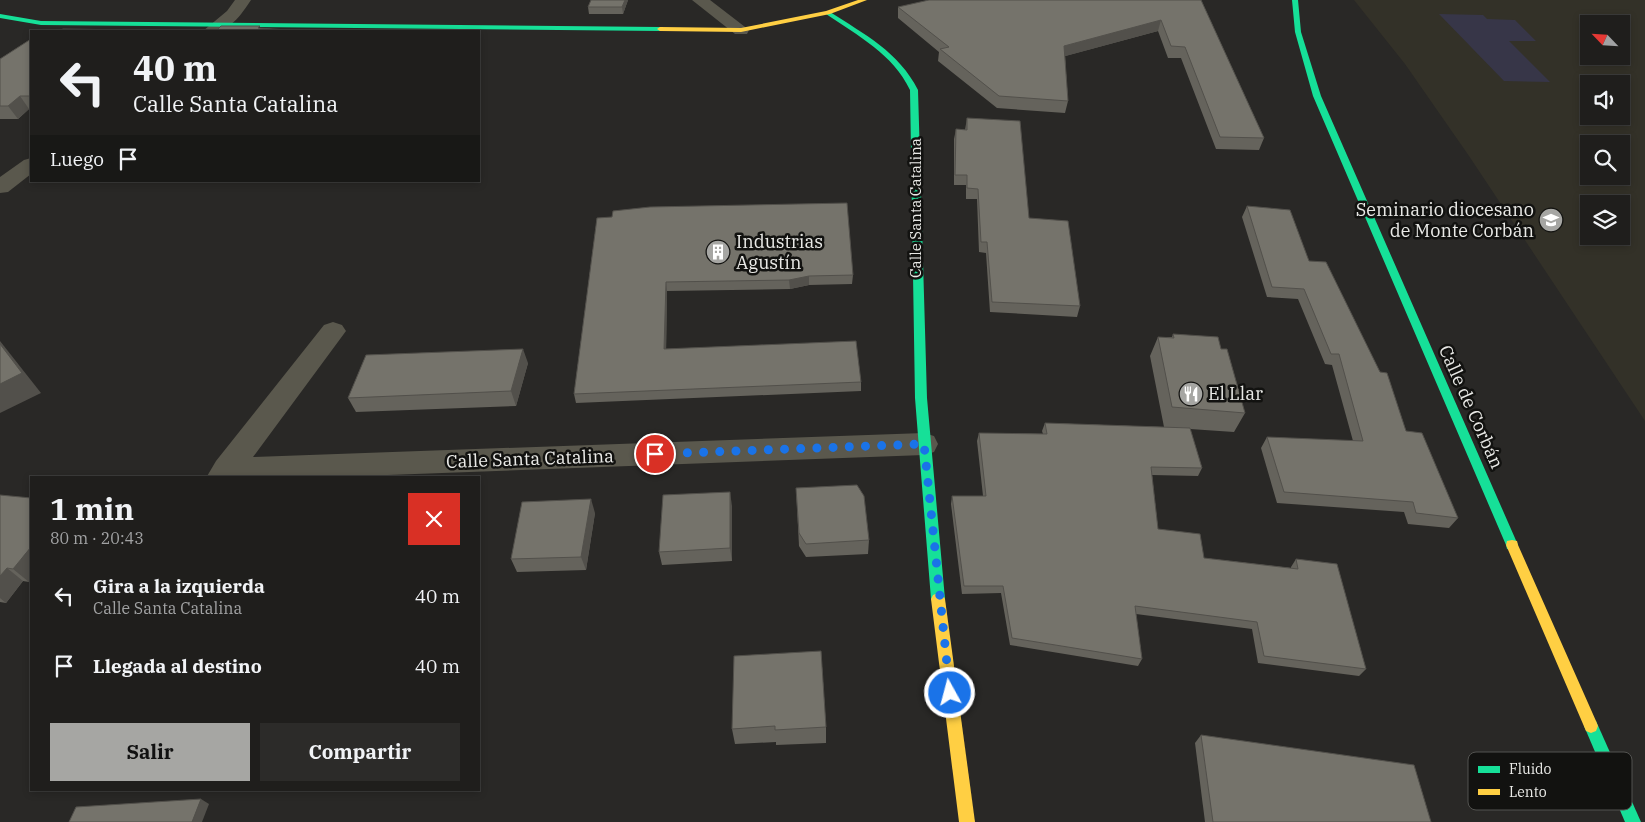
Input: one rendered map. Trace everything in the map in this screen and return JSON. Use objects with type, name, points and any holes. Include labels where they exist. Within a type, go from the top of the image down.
[{"type":"main road","points":[[0,16],[41,23],[215,28],[741,30],[828,13],[864,0]]},
{"type":"main road","name":"Calle de Corbán","points":[[1295,0],[1298,32],[1317,96],[1603,752]]},
{"type":"main road","name":"Calle Santa Catalina","points":[[828,13],[887,53],[909,76],[914,90],[916,300],[924,444],[943,638],[966,822]]},
{"type":"main road","name":"Calle de Corbán","points":[[1628,810],[1633,822]]},
{"type":"street","points":[[215,28],[233,14],[242,0]]},
{"type":"street","points":[[700,0],[741,30]]},
{"type":"street","points":[[0,187],[30,165]]},
{"type":"street","points":[[223,474],[333,331]]},
{"type":"street","name":"Calle Santa Catalina","points":[[223,474],[924,444]]},
{"type":"shaded area","name":"Seminario diocesano de Monte Corbán","points":[[1354,0],[1645,0],[1645,421],[1469,156],[1405,64]]},
{"type":"shaded area","points":[[1439,14],[1483,15],[1487,19],[1515,20],[1536,41],[1509,41],[1550,82],[1504,81]]},
{"type":"building","points":[[591,0],[625,0],[622,7],[588,7]]},
{"type":"building","points":[[929,0],[1201,0],[1264,138],[1220,137],[1185,47],[1171,46],[1161,20],[1064,46],[1068,101],[999,96],[940,49],[949,47],[898,7]]},
{"type":"building","points":[[221,26],[260,26],[258,28],[287,30],[217,30]]},
{"type":"building","points":[[63,29],[130,30],[61,30]]},
{"type":"building","points":[[30,40],[30,96],[20,96],[8,106],[0,106],[0,59]]},
{"type":"building","points":[[967,118],[1020,121],[1029,218],[1068,221],[1080,306],[992,302],[987,242],[981,242],[978,189],[967,188],[967,175],[955,175],[956,129],[967,130]]},
{"type":"building","points":[[847,203],[853,275],[809,276],[789,280],[666,282],[664,349],[856,341],[861,382],[574,394],[597,218],[612,217],[613,211],[650,207]]},
{"type":"building","points":[[1247,206],[1290,210],[1309,261],[1326,262],[1380,372],[1387,373],[1406,431],[1422,433],[1458,518],[1416,513],[1413,502],[1284,492],[1267,437],[1363,441],[1339,354],[1331,354],[1304,289],[1272,287]]},
{"type":"building","points":[[1173,334],[1218,337],[1221,349],[1227,349],[1245,413],[1172,407],[1158,337],[1174,338]]},
{"type":"building","points":[[0,344],[22,373],[0,384]]},
{"type":"building","points":[[523,349],[511,391],[348,398],[366,355]]},
{"type":"building","points":[[1045,423],[1190,428],[1202,468],[1151,467],[1158,529],[1200,534],[1204,558],[1298,569],[1296,559],[1337,564],[1366,669],[1264,656],[1257,622],[1135,606],[1142,659],[1012,638],[1003,586],[964,586],[952,496],[986,496],[979,433],[1047,434]]},
{"type":"building","points":[[857,485],[864,496],[869,540],[806,544],[799,533],[796,488]]},
{"type":"building","points":[[730,492],[730,548],[659,552],[663,495]]},
{"type":"building","points":[[0,495],[30,498],[30,548],[13,569],[7,568],[0,576]]},
{"type":"building","points":[[591,499],[581,557],[511,559],[522,502]]},
{"type":"building","points":[[821,651],[826,727],[775,730],[775,726],[732,729],[734,656]]},
{"type":"building","points":[[1201,735],[1414,765],[1431,822],[1213,822]]},
{"type":"building","points":[[201,799],[192,822],[69,822],[76,807]]},
{"type":"traffic: fast","points":[[1295,0],[1298,32],[1317,96],[1512,545]]},
{"type":"traffic: fast","points":[[828,13],[889,55],[908,77],[914,90],[921,398],[938,599]]},
{"type":"traffic: fast","points":[[0,16],[41,23],[660,29]]},
{"type":"traffic: fast","points":[[1591,726],[1602,752]]},
{"type":"traffic: fast","points":[[1628,810],[1633,822]]},
{"type":"traffic: slow","points":[[660,29],[741,30],[828,13],[864,0]]},
{"type":"traffic: slow","points":[[1512,545],[1591,726]]},
{"type":"traffic: slow","points":[[938,599],[967,822]]},
{"type":"place","name":"Seminario diocesano de Monte Corbán","points":[[1551,220]]},
{"type":"place","name":"Industrias Agustín","points":[[718,252]]},
{"type":"place","name":"El Llar","points":[[1191,394]]},
{"type":"route","points":[[655,454],[924,444],[950,693]]}]
